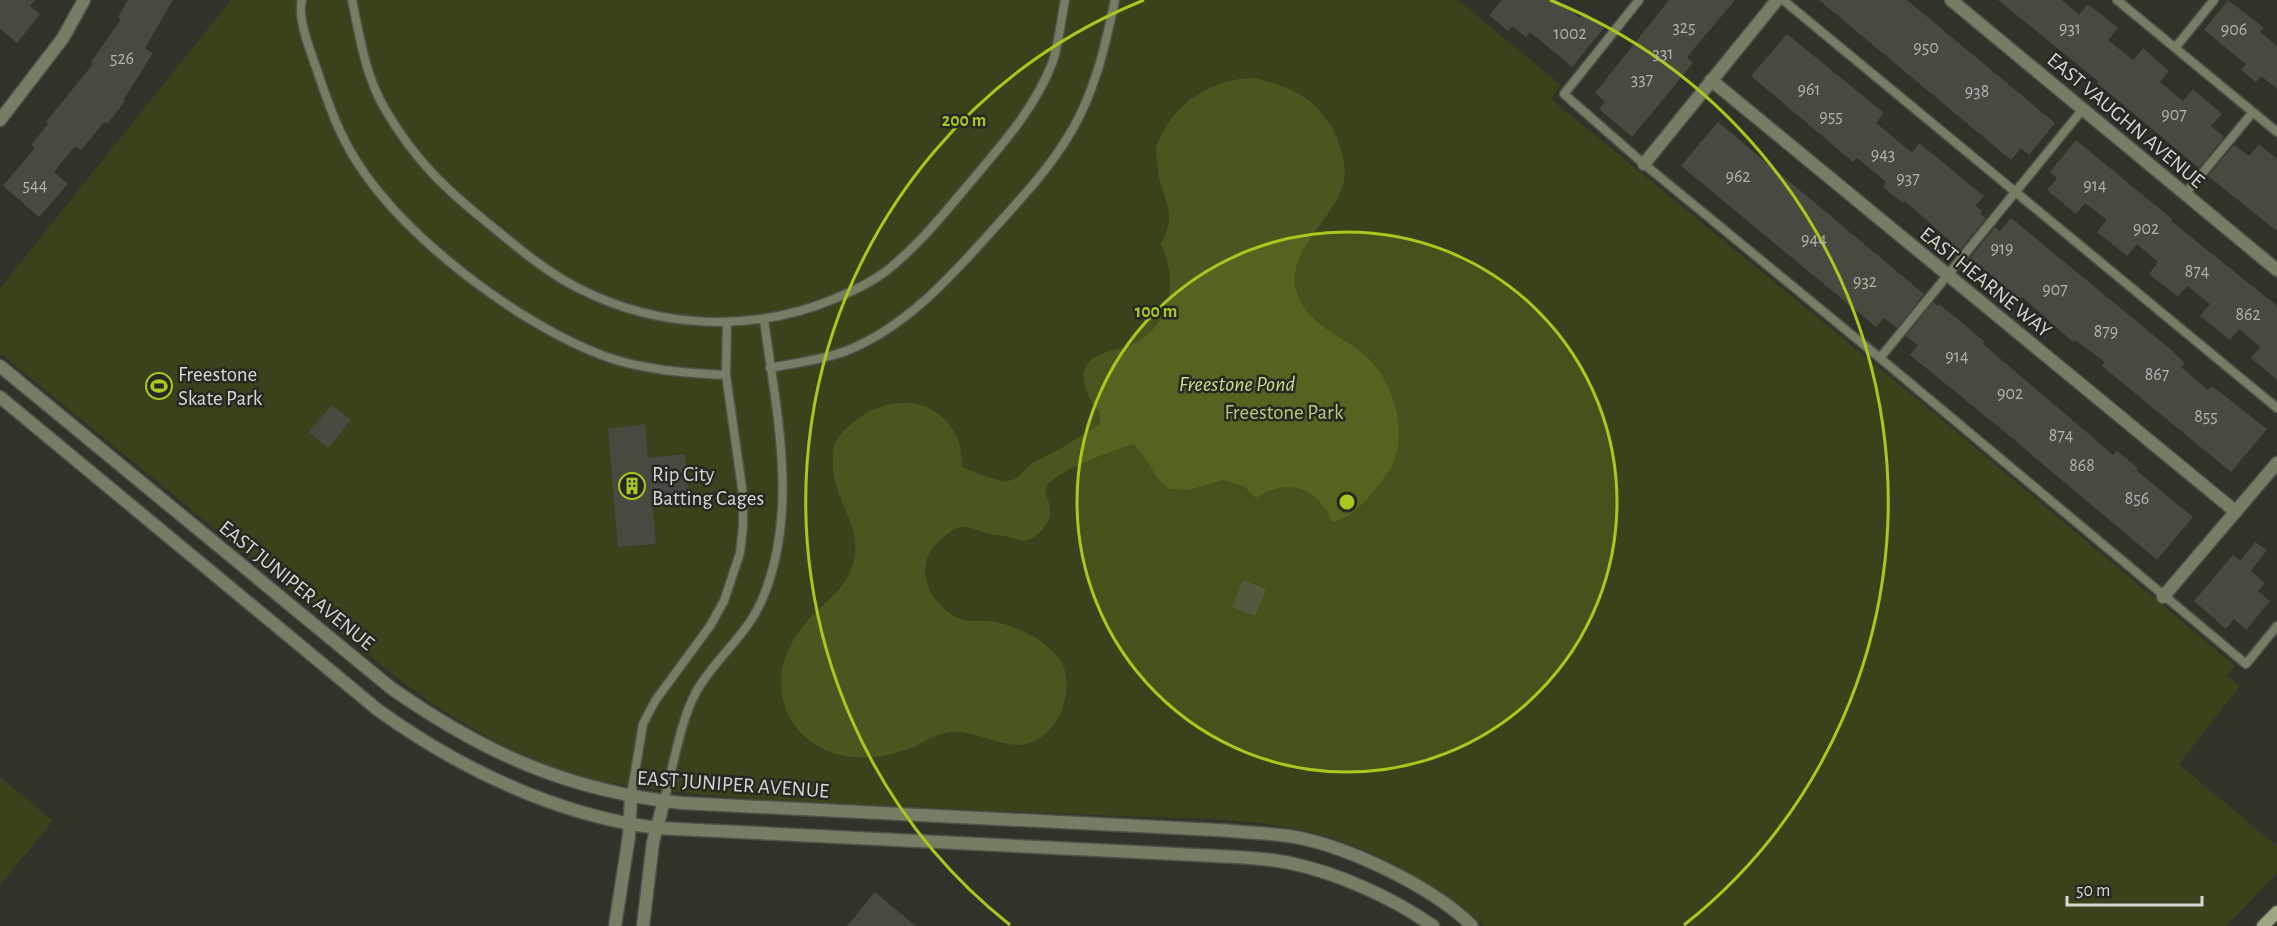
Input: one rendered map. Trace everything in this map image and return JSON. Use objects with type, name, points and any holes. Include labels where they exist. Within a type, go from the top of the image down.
[{"type":"main road","points":[[2263,926],[2277,912]]},
{"type":"street","points":[[0,120],[63,38],[84,0]]},
{"type":"street","points":[[1644,164],[1777,0]]},
{"type":"street","name":"EAST VAUGHN AVENUE","points":[[1951,0],[2277,270]]},
{"type":"street","name":"EAST HEARNE WAY","points":[[1711,81],[2236,512]]},
{"type":"street","name":"EAST JUNIPER AVENUE","points":[[0,366],[391,688],[457,731],[545,773],[585,786],[664,801],[739,807],[1217,830],[1298,838],[1369,862],[1407,881],[1439,900],[1472,926]]},
{"type":"street","name":"EAST JUNIPER AVENUE","points":[[0,397],[378,710],[410,734],[446,755],[523,791],[628,824],[657,828],[1256,858],[1292,863],[1321,871],[1387,898],[1433,926]]},
{"type":"street","points":[[2163,597],[2277,463]]},
{"type":"street","points":[[615,926],[630,796]]},
{"type":"street","points":[[643,926],[653,842],[664,801]]},
{"type":"lane","points":[[302,0],[301,18],[327,101],[341,134],[377,191],[432,246],[495,297],[563,340],[607,357],[653,369],[726,375]]},
{"type":"lane","points":[[352,0],[363,56],[384,106],[416,156],[457,198],[543,267],[595,296],[630,309],[668,319],[727,322],[764,320],[811,308],[847,293],[884,273],[936,223],[1018,125],[1037,94],[1053,60],[1065,0]]},
{"type":"lane","points":[[770,368],[845,351],[876,335],[908,314],[941,286],[963,263],[1040,177],[1066,140],[1098,76],[1115,0]]},
{"type":"lane","points":[[1639,0],[1564,94],[1644,164],[2246,664],[2277,626]]},
{"type":"lane","points":[[1783,0],[2277,408]]},
{"type":"lane","points":[[2117,0],[2277,132]]},
{"type":"lane","points":[[2175,48],[2214,0]]},
{"type":"lane","points":[[1880,358],[2083,109]]},
{"type":"lane","points":[[2185,194],[2253,112]]},
{"type":"lane","points":[[664,801],[687,714],[697,690],[744,630],[764,596],[773,561],[781,521],[783,487],[764,320]]},
{"type":"lane","points":[[630,796],[643,724],[655,701],[710,626],[724,601],[740,553],[743,495],[726,375],[727,322]]},
{"type":"green space","name":"Freestone Park","points":[[231,0],[1458,0],[1561,85],[1551,99],[1933,412],[2235,666],[2227,675],[2240,686],[2179,764],[2277,846],[2277,873],[2226,926],[1484,926],[1429,884],[1389,862],[1346,843],[1275,825],[1222,820],[797,802],[668,791],[601,781],[567,772],[514,751],[463,723],[392,674],[0,353],[0,288]]},
{"type":"green space","points":[[0,777],[53,821],[0,885]]},
{"type":"water","name":"Freestone Pond","points":[[1252,78],[1284,87],[1307,99],[1328,121],[1338,141],[1344,166],[1344,181],[1332,208],[1298,261],[1295,275],[1296,289],[1307,312],[1325,328],[1366,356],[1384,378],[1398,422],[1397,451],[1391,468],[1361,505],[1347,516],[1332,522],[1319,501],[1301,489],[1279,488],[1256,498],[1244,486],[1222,480],[1189,490],[1170,489],[1161,483],[1133,444],[1071,469],[1050,482],[1046,488],[1050,507],[1049,517],[1045,526],[1034,537],[1020,540],[988,534],[968,527],[959,527],[932,548],[925,571],[932,594],[949,613],[964,620],[989,621],[1022,630],[1043,642],[1059,659],[1066,673],[1067,685],[1061,713],[1047,732],[1034,742],[1023,745],[999,742],[963,732],[951,732],[940,734],[895,753],[867,757],[840,755],[814,744],[799,731],[789,717],[783,701],[781,682],[785,658],[796,636],[811,617],[839,590],[852,567],[855,539],[834,474],[833,450],[837,439],[862,416],[876,409],[891,404],[920,405],[934,411],[946,421],[956,435],[960,446],[962,467],[1005,482],[1015,479],[1031,464],[1100,424],[1100,414],[1090,400],[1085,383],[1084,372],[1087,365],[1098,355],[1126,347],[1146,336],[1163,314],[1168,300],[1169,272],[1161,244],[1168,226],[1169,211],[1159,176],[1156,151],[1158,142],[1169,122],[1188,101],[1225,82]]},
{"type":"building","points":[[0,0],[35,0],[30,6],[40,14],[17,43],[0,29]]},
{"type":"building","points":[[128,0],[173,0],[145,48],[153,53],[124,99],[125,101],[107,124],[104,122],[81,150],[75,146],[54,172],[68,184],[39,217],[3,186],[35,148],[31,145],[48,124],[46,122],[93,64],[91,62],[121,19],[118,17]]},
{"type":"building","points":[[1502,0],[1557,0],[1580,18],[1585,12],[1604,28],[1572,67],[1530,32],[1526,37],[1512,26],[1508,31],[1489,15]]},
{"type":"building","points":[[1669,0],[1735,0],[1687,57],[1693,63],[1632,137],[1599,109],[1605,102],[1595,93]]},
{"type":"building","points":[[1819,0],[1907,0],[2055,123],[2029,155],[2021,148],[2011,160]]},
{"type":"building","points":[[1998,0],[2062,0],[2079,15],[2088,4],[2118,28],[2108,40],[2133,60],[2143,48],[2169,71],[2160,82],[2183,101],[2193,89],[2222,114],[2211,126],[2224,137],[2199,168],[2097,83],[2098,81]]},
{"type":"building","points":[[2228,0],[2264,28],[2260,32],[2277,46],[2277,89],[2261,76],[2256,82],[2241,70],[2246,64],[2204,30]]},
{"type":"building","points":[[1787,34],[1884,113],[1876,123],[1912,153],[1919,143],[1984,196],[1976,206],[1982,211],[1980,214],[1986,218],[1960,250],[1905,201],[1903,203],[1883,187],[1886,182],[1857,158],[1853,162],[1751,76]]},
{"type":"building","points":[[1718,122],[1924,294],[1897,328],[1884,318],[1876,327],[1681,166]]},
{"type":"building","points":[[2076,140],[2172,219],[2171,221],[2277,306],[2277,380],[2251,358],[2260,347],[2239,329],[2230,340],[2200,316],[2210,304],[2187,286],[2178,297],[2149,274],[2158,262],[2137,244],[2127,256],[2097,232],[2107,220],[2085,203],[2076,214],[2047,190],[2057,178],[2050,172]]},
{"type":"building","points":[[2259,144],[2277,159],[2277,231],[2208,176],[2234,145],[2249,156]]},
{"type":"building","points":[[2011,218],[2169,348],[2185,363],[2181,367],[2208,390],[2212,386],[2267,429],[2231,472],[2102,366],[2105,362],[2075,340],[2073,342],[2022,297],[2020,299],[1970,258],[1995,227],[2000,231]]},
{"type":"building","points":[[1933,302],[1938,306],[1939,304],[1985,342],[1983,344],[2113,455],[2117,451],[2138,468],[2136,470],[2193,517],[2157,560],[1910,355],[1918,345],[1906,336]]},
{"type":"building","points":[[332,405],[351,420],[328,448],[309,432]]},
{"type":"building","name":"Rip City Batting Cages","points":[[645,424],[648,458],[685,454],[689,492],[652,496],[656,544],[618,547],[608,429]]},
{"type":"building","points":[[2255,542],[2267,550],[2251,571],[2265,583],[2258,591],[2270,601],[2246,630],[2234,619],[2226,629],[2194,601],[2233,555],[2240,561]]},
{"type":"building","points":[[1243,580],[1266,589],[1255,616],[1232,607]]},
{"type":"building","points":[[875,892],[916,926],[847,926]]},
{"type":"place","name":"Freestone Skate Park","points":[[159,386]]},
{"type":"place","name":"Rip City Batting Cages","points":[[632,486]]}]
